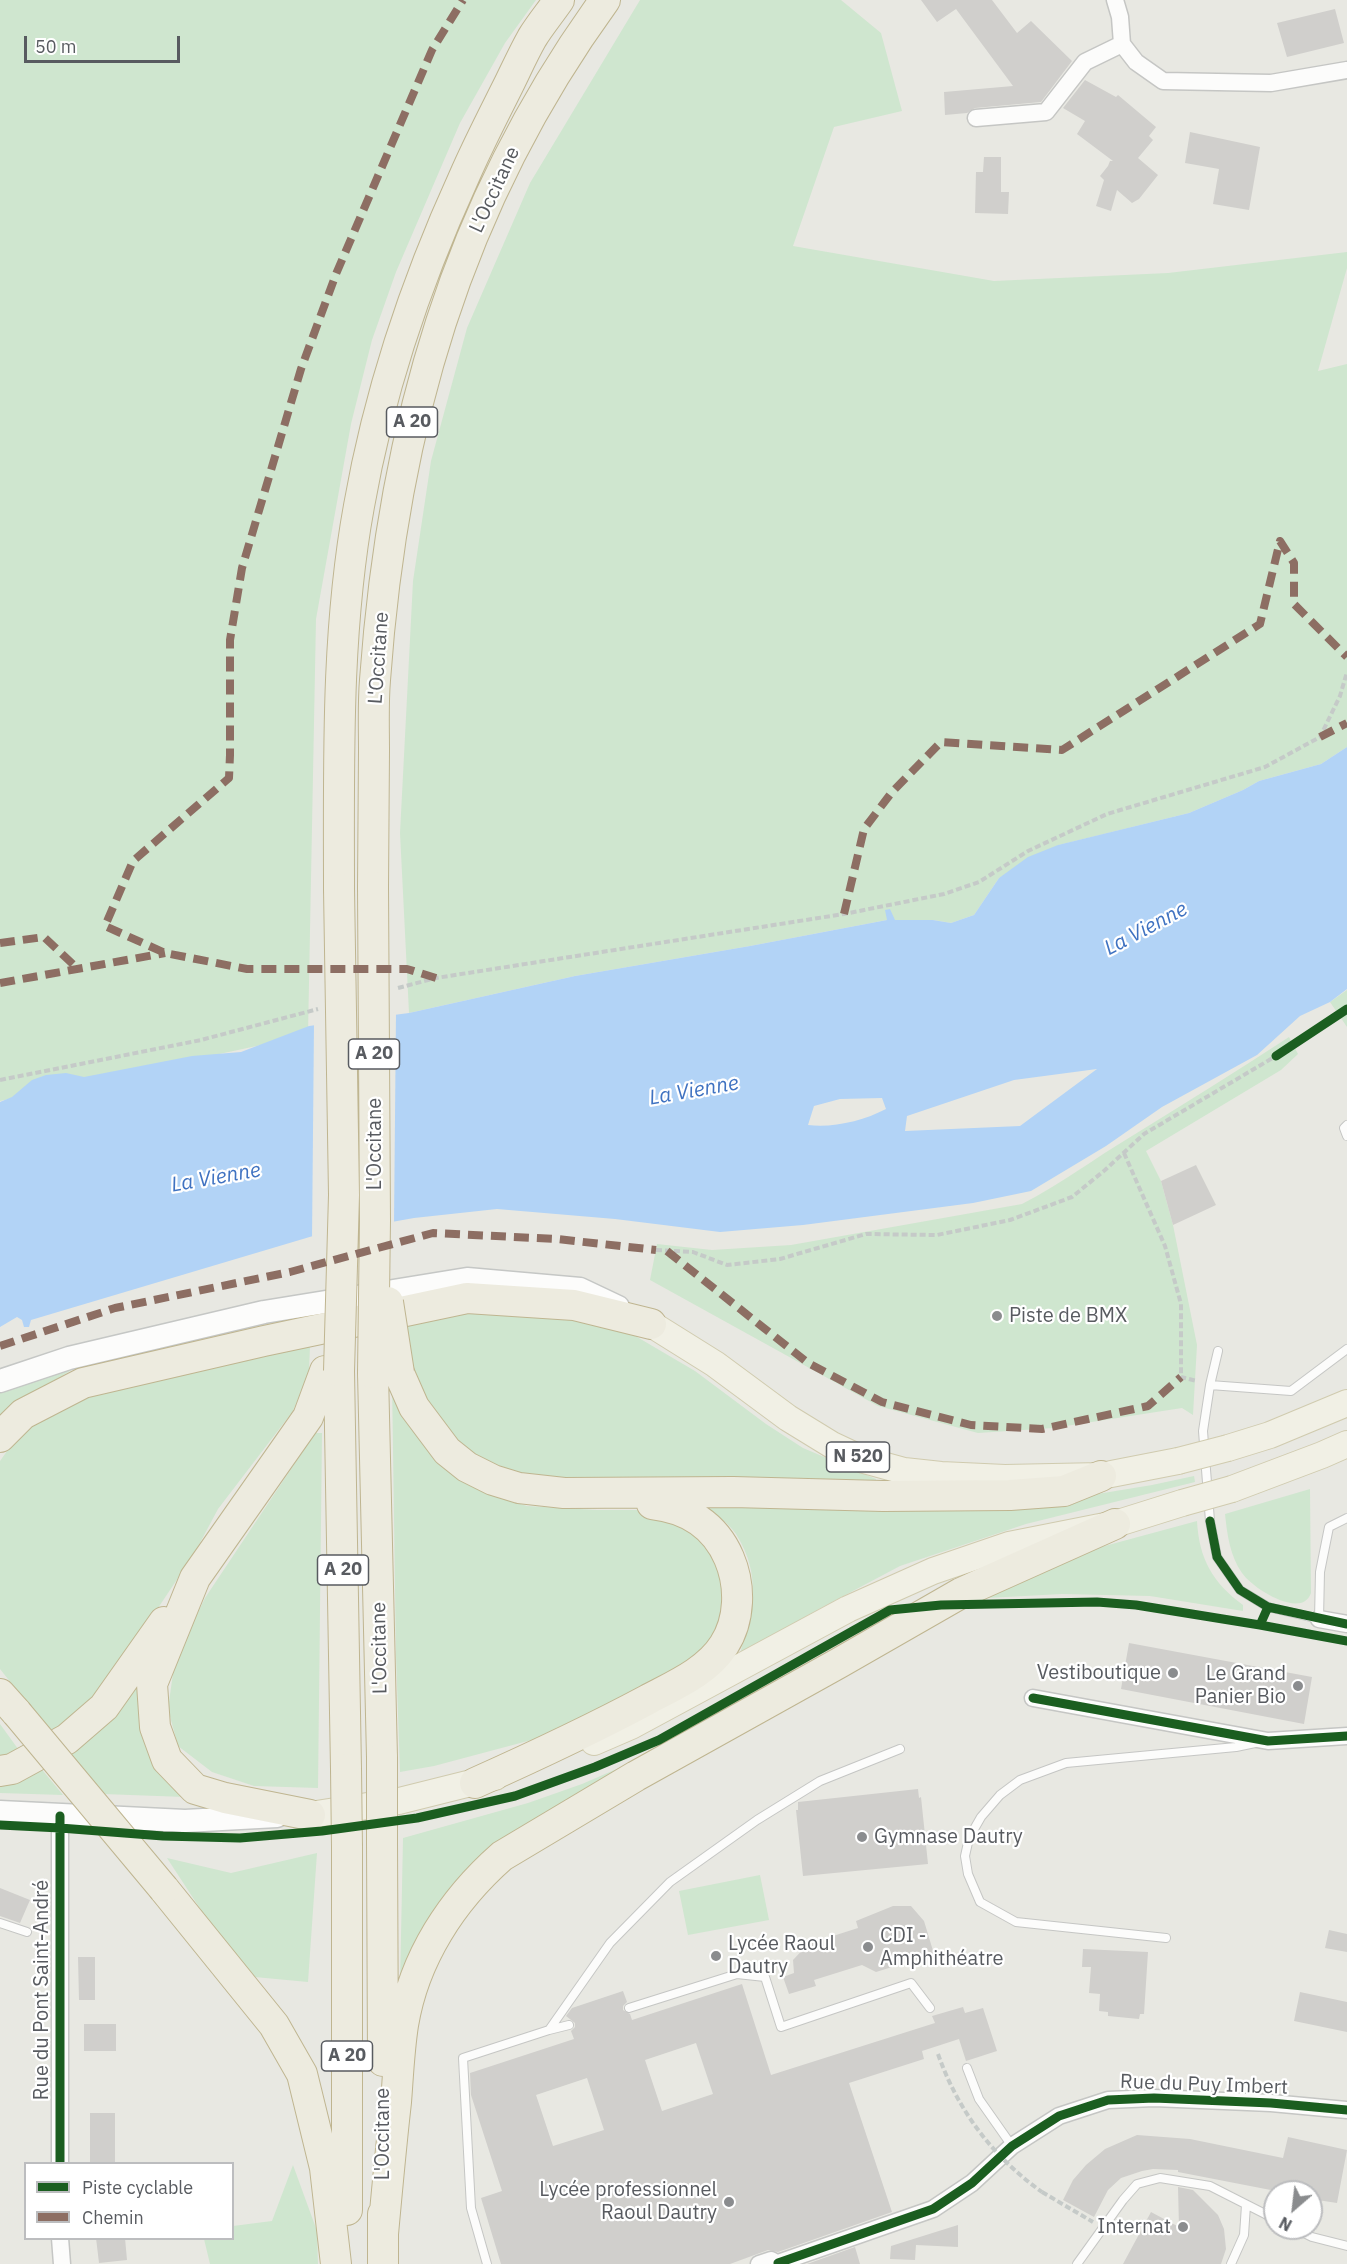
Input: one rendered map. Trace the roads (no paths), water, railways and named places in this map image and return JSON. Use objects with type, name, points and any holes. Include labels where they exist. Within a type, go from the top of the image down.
[{"type":"highway","name":"L'Occitane","points":[[346,2264],[348,1847],[332,1371],[344,1195],[339,747],[345,629],[358,508],[375,427],[410,310],[440,229],[475,152],[532,38],[559,0]]},
{"type":"highway","name":"L'Occitane","points":[[383,2264],[382,1758],[386,1373],[375,1221],[373,887],[375,682],[388,549],[411,425],[432,345],[478,220],[541,98],[578,38],[605,0]]},
{"type":"highway","points":[[0,1437],[23,1414],[83,1383],[264,1341],[467,1298],[574,1305],[651,1324]]},
{"type":"highway","points":[[0,1771],[12,1769],[67,1739],[104,1707],[308,1417],[332,1371]]},
{"type":"highway","points":[[386,1373],[447,1451],[467,1467],[493,1480],[519,1488],[546,1492],[733,1492],[883,1496],[1010,1495],[1064,1491],[1101,1476]]},
{"type":"highway","points":[[475,1783],[582,1735],[685,1680],[716,1655],[724,1646],[732,1629],[737,1602],[737,1581],[727,1553],[710,1530],[686,1512],[600,1493]]},
{"type":"highway","points":[[383,2234],[401,2046],[414,1983],[438,1930],[461,1897],[488,1868],[502,1856],[636,1776],[961,1593],[1115,1524]]},
{"type":"highway","points":[[195,1578],[152,1683],[155,1727],[167,1760],[195,1789],[225,1798],[310,1815]]},
{"type":"highway","points":[[8,1704],[164,1889],[273,2025],[302,2074],[325,2168],[336,2264]]},
{"type":"main road","points":[[0,1381],[69,1358],[264,1312],[468,1279],[580,1289],[651,1324]]},
{"type":"main road","name":"N 520","points":[[651,1324],[715,1364],[788,1418],[832,1445],[864,1460],[904,1471],[1005,1478],[1101,1476],[1178,1461],[1228,1448],[1270,1435],[1347,1403]]},
{"type":"main road","points":[[0,1812],[185,1821],[310,1815],[399,1801],[475,1783],[553,1760],[631,1726],[848,1609],[933,1571],[1009,1545],[1115,1524],[1232,1489],[1347,1444]]},
{"type":"street","points":[[1115,0],[1120,17],[1122,44],[1136,63],[1163,81],[1271,83],[1347,70]]},
{"type":"street","points":[[976,118],[1046,112],[1085,62],[1122,44]]},
{"type":"street","points":[[1319,1619],[1347,1624]]},
{"type":"street","points":[[1033,1698],[1268,1740],[1347,1736]]},
{"type":"street","name":"Rue du Pont Saint-André","points":[[60,1816],[60,2162]]},
{"type":"street","name":"Rue du Puy Imbert","points":[[759,2264],[766,2260],[778,2264],[933,2209],[972,2183],[1012,2146],[1059,2116],[1108,2100],[1154,2098],[1271,2103],[1347,2110]]},
{"type":"street","points":[[60,2240],[62,2264]]},
{"type":"lane","points":[[1347,1125],[1344,1128],[1347,1136]]},
{"type":"lane","points":[[1210,1385],[1291,1391],[1347,1350]]},
{"type":"lane","points":[[1218,1352],[1203,1431],[1210,1521],[1217,1557],[1240,1590],[1268,1607],[1319,1619],[1320,1572],[1329,1527],[1347,1518]]},
{"type":"lane","points":[[1166,1938],[1016,1922],[980,1902],[968,1874],[965,1856],[969,1838],[981,1817],[1000,1795],[1020,1780],[1066,1763],[1236,1747],[1268,1740]]},
{"type":"lane","points":[[549,2030],[610,1943],[670,1882],[757,1820],[820,1781],[900,1749]]},
{"type":"lane","points":[[0,1923],[27,1932]]},
{"type":"lane","points":[[628,2008],[737,1974],[765,1977],[781,2027],[911,1983],[930,2008]]},
{"type":"lane","points":[[487,2264],[471,2208],[463,2058],[569,2025]]},
{"type":"lane","points":[[967,2068],[979,2099],[1012,2146]]},
{"type":"lane","points":[[1077,2264],[1137,2184],[1160,2178],[1210,2186],[1263,2213]]},
{"type":"lane","points":[[1231,2264],[1244,2235],[1246,2205]]},
{"type":"lane","points":[[1323,2239],[1347,2246]]},
{"type":"water","name":"La Vienne","points":[[1347,747],[1347,989],[1330,1002],[1300,1016],[1257,1055],[1162,1107],[1106,1146],[1031,1191],[973,1203],[803,1225],[720,1232],[615,1219],[497,1209],[414,1218],[313,1236],[31,1320],[29,1327],[24,1327],[22,1320],[17,1317],[0,1327],[0,1102],[12,1097],[32,1080],[46,1075],[66,1073],[84,1077],[192,1056],[241,1052],[309,1026],[409,1013],[575,976],[887,920],[885,910],[890,909],[895,920],[933,920],[951,923],[974,915],[999,878],[1028,857],[1058,845],[1189,813],[1259,781],[1321,764]],"holes":[[[1097,1069],[1020,1126],[905,1131],[907,1116],[1014,1080]],[[882,1098],[886,1109],[868,1117],[848,1123],[808,1125],[814,1106],[840,1099]]]},
{"type":"place","name":"Piste de BMX","points":[[997,1316]]},
{"type":"place","name":"Vestiboutique","points":[[1173,1673]]},
{"type":"place","name":"Le Grand Panier Bio","points":[[1298,1686]]},
{"type":"place","name":"Gymnase Dautry","points":[[862,1837]]},
{"type":"place","name":"CDI - Amphithéatre","points":[[868,1947]]},
{"type":"place","name":"Lycée Raoul Dautry","points":[[716,1956]]},
{"type":"place","name":"Lycée professionnel Raoul Dautry","points":[[729,2202]]},
{"type":"place","name":"Internat","points":[[1183,2227]]}]
